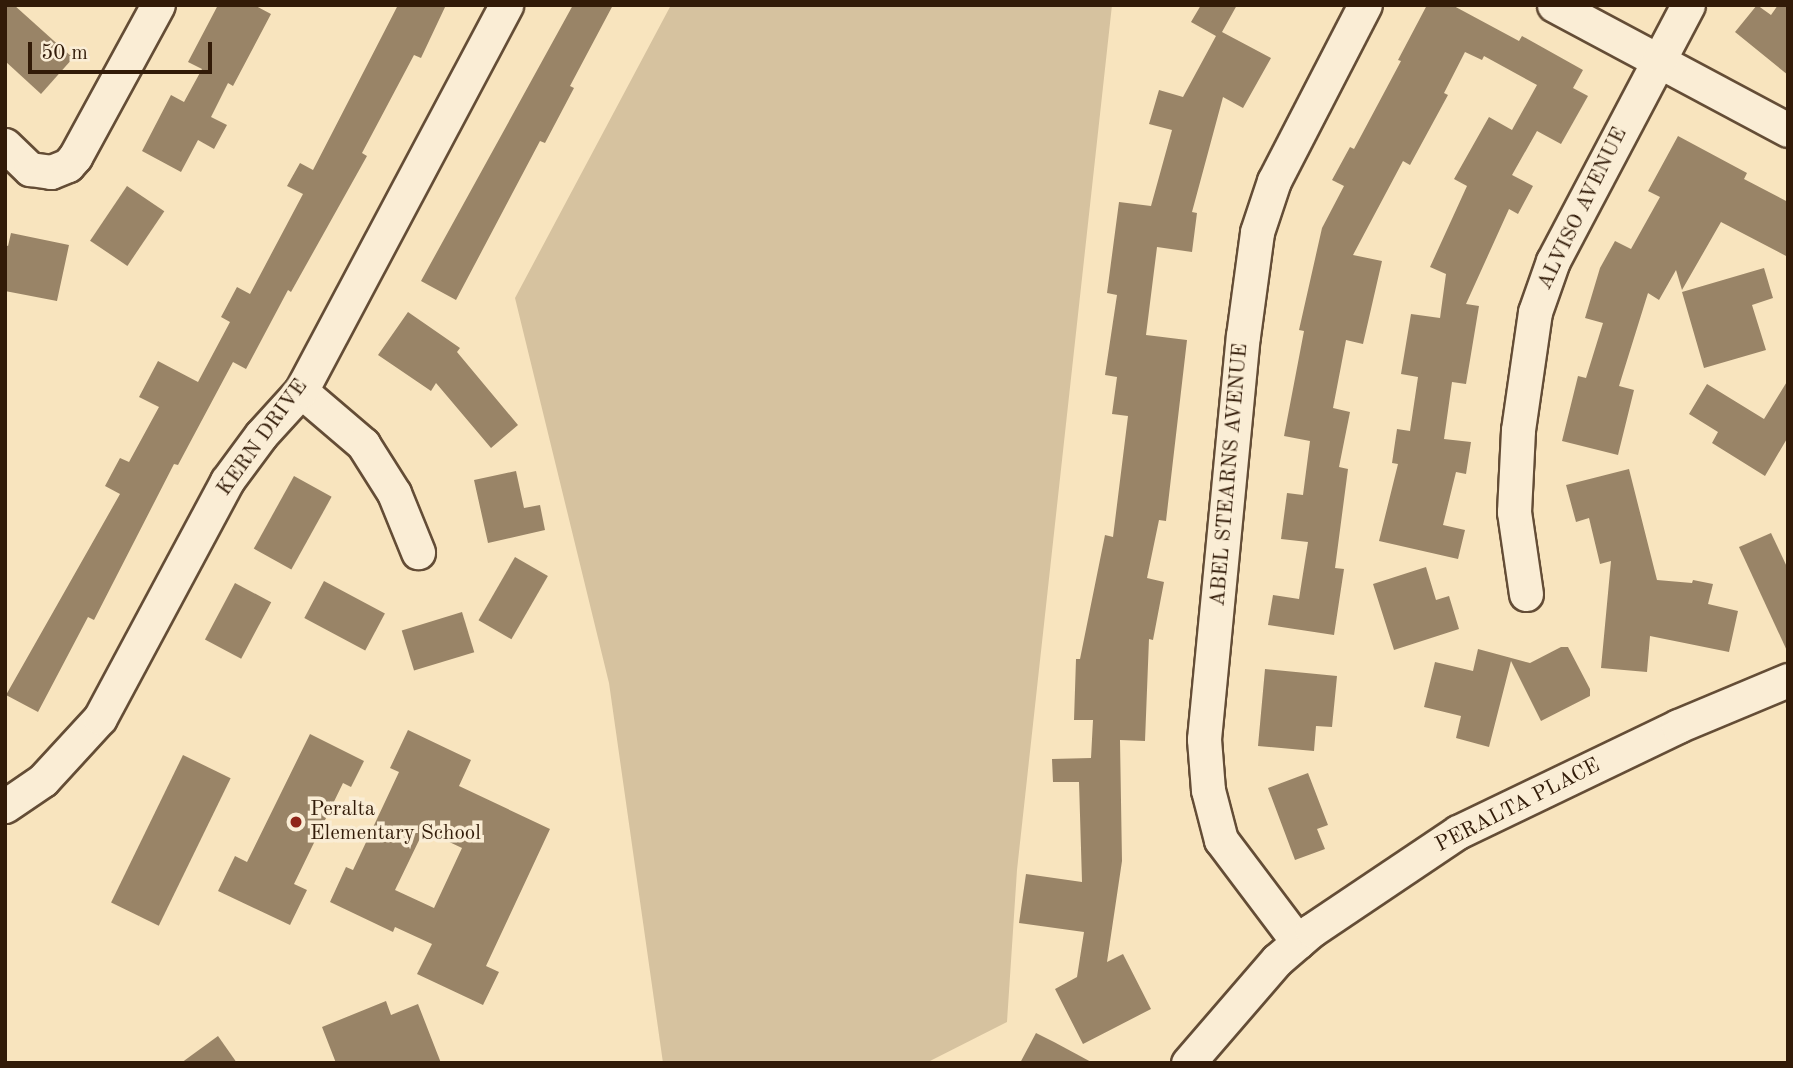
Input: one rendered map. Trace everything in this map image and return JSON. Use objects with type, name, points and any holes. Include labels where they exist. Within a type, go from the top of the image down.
[{"type":"street","points":[[5,145],[21,163],[38,172],[51,172],[68,164],[75,157],[158,5]]},
{"type":"street","name":"KERN DRIVE","points":[[5,806],[43,780],[100,718],[227,481],[261,435],[301,391],[506,5]]},
{"type":"street","name":"ABEL STEARNS AVENUE","points":[[1298,942],[1221,840],[1208,790],[1204,739],[1243,336],[1257,232],[1274,181],[1365,5]]},
{"type":"street","points":[[1554,5],[1788,130]]},
{"type":"street","name":"ALVISO AVENUE","points":[[1526,594],[1514,512],[1518,430],[1535,313],[1553,261],[1688,5]]},
{"type":"street","points":[[301,391],[363,444],[394,493],[418,552]]},
{"type":"street","name":"PERALTA PLACE","points":[[1188,1063],[1277,960],[1298,942],[1458,832],[1678,726],[1788,680]]},
{"type":"shaded area","points":[[671,5],[1112,5],[1017,870],[1007,1022],[926,1063],[663,1063],[609,683],[515,298]]},
{"type":"building","points":[[5,5],[14,5],[73,58],[41,94],[5,61]]},
{"type":"building","points":[[218,5],[254,5],[271,14],[233,86],[228,83],[211,117],[227,125],[214,149],[198,140],[181,172],[142,151],[171,95],[184,102],[202,69],[188,62]]},
{"type":"building","points":[[398,5],[446,5],[421,58],[414,55],[362,153],[367,156],[291,292],[288,290],[246,369],[233,362],[178,465],[174,464],[94,620],[88,617],[38,712],[6,695],[120,494],[105,486],[120,458],[129,462],[159,407],[139,397],[158,361],[198,382],[230,322],[221,317],[237,287],[250,294],[303,194],[287,186],[300,163],[313,170]]},
{"type":"building","points":[[573,5],[613,5],[570,86],[574,88],[545,143],[540,141],[456,300],[421,281]]},
{"type":"building","points":[[1201,5],[1237,5],[1222,32],[1271,58],[1243,108],[1223,97],[1192,212],[1197,213],[1192,252],[1157,247],[1146,335],[1187,340],[1166,521],[1159,520],[1147,578],[1164,582],[1153,640],[1149,639],[1145,741],[1120,740],[1122,861],[1107,962],[1123,954],[1151,1009],[1083,1044],[1055,989],[1077,977],[1084,932],[1019,923],[1026,874],[1082,882],[1079,782],[1053,782],[1052,759],[1091,758],[1093,720],[1074,720],[1076,659],[1080,659],[1105,535],[1113,537],[1128,416],[1112,414],[1117,377],[1105,375],[1117,295],[1107,293],[1119,202],[1151,206],[1172,130],[1149,124],[1159,90],[1183,97],[1216,36],[1191,22]]},
{"type":"building","points":[[1427,5],[1452,5],[1519,41],[1522,36],[1583,70],[1573,88],[1588,96],[1561,144],[1537,131],[1512,175],[1533,186],[1518,214],[1509,209],[1466,304],[1479,306],[1466,384],[1452,382],[1444,439],[1471,442],[1466,474],[1456,472],[1443,525],[1465,530],[1458,559],[1379,541],[1398,464],[1392,463],[1397,429],[1410,431],[1418,377],[1401,374],[1411,314],[1440,318],[1446,274],[1430,267],[1467,186],[1454,179],[1489,117],[1512,130],[1537,85],[1484,56],[1482,60],[1465,52],[1444,93],[1448,95],[1410,165],[1403,161],[1353,255],[1382,261],[1363,344],[1346,340],[1333,408],[1350,412],[1339,467],[1348,469],[1335,568],[1344,569],[1334,635],[1268,625],[1273,595],[1299,599],[1308,542],[1281,539],[1287,493],[1303,495],[1310,441],[1284,436],[1304,331],[1299,330],[1322,228],[1344,186],[1332,180],[1350,147],[1354,149],[1401,61],[1398,60]]},
{"type":"building","points":[[1757,5],[1771,15],[1778,5],[1788,5],[1788,75],[1735,32]]},
{"type":"building","points":[[1678,136],[1747,173],[1744,179],[1788,202],[1788,257],[1721,222],[1682,290],[1676,270],[1659,300],[1648,293],[1619,386],[1634,390],[1618,455],[1562,441],[1578,376],[1586,378],[1603,323],[1585,318],[1600,268],[1615,241],[1631,249],[1660,197],[1648,191]]},
{"type":"building","points":[[127,186],[164,211],[127,266],[90,241]]},
{"type":"building","points":[[11,233],[69,245],[57,301],[5,291],[5,245],[8,246]]},
{"type":"building","points":[[1764,268],[1773,298],[1752,305],[1766,350],[1704,368],[1682,292]]},
{"type":"building","points":[[408,312],[460,348],[457,352],[518,425],[491,448],[436,383],[431,391],[378,355]]},
{"type":"building","points":[[1788,380],[1788,437],[1765,476],[1712,443],[1718,432],[1689,414],[1707,384],[1764,419]]},
{"type":"building","points":[[1629,469],[1657,580],[1692,583],[1693,580],[1713,584],[1708,604],[1738,611],[1729,652],[1650,636],[1647,672],[1601,668],[1611,561],[1600,564],[1589,518],[1576,522],[1566,485]]},
{"type":"building","points":[[516,471],[524,508],[540,505],[545,530],[488,543],[474,480]]},
{"type":"building","points":[[294,476],[332,497],[291,569],[254,549]]},
{"type":"building","points":[[1771,533],[1788,569],[1788,653],[1739,547]]},
{"type":"building","points":[[515,557],[548,576],[511,639],[478,620]]},
{"type":"building","points":[[1426,567],[1436,600],[1449,596],[1459,629],[1394,650],[1373,584]]},
{"type":"building","points":[[324,581],[385,613],[365,650],[304,618]]},
{"type":"building","points":[[235,583],[271,602],[241,659],[205,640]]},
{"type":"building","points":[[462,612],[474,652],[414,671],[402,630]]},
{"type":"building","points":[[1561,647],[1568,647],[1590,689],[1590,696],[1541,721],[1511,661],[1489,747],[1456,738],[1461,716],[1424,707],[1435,662],[1473,671],[1478,649],[1530,663]]},
{"type":"building","points":[[1265,669],[1337,676],[1332,727],[1316,726],[1314,751],[1258,746]]},
{"type":"building","points":[[408,730],[471,760],[459,786],[550,829],[486,966],[499,972],[483,1005],[417,974],[432,944],[395,927],[393,932],[330,902],[346,867],[353,870],[399,772],[390,768]],"holes":[[[424,830],[462,848],[434,908],[395,890]]]},
{"type":"building","name":"Peralta Elementary School","points":[[310,734],[364,761],[351,787],[343,783],[294,884],[307,890],[290,925],[218,891],[235,856],[247,862]]},
{"type":"building","points":[[183,755],[231,778],[159,926],[111,902]]},
{"type":"building","points":[[1308,773],[1328,825],[1317,829],[1325,849],[1295,860],[1268,788]]},
{"type":"building","points":[[386,1001],[391,1015],[418,1004],[441,1063],[336,1063],[322,1027]]},
{"type":"building","points":[[1036,1033],[1054,1042],[1093,1063],[1020,1063]]},
{"type":"building","points":[[218,1036],[237,1063],[181,1063]]},
{"type":"place","name":"Peralta Elementary School","points":[[296,822]]}]
